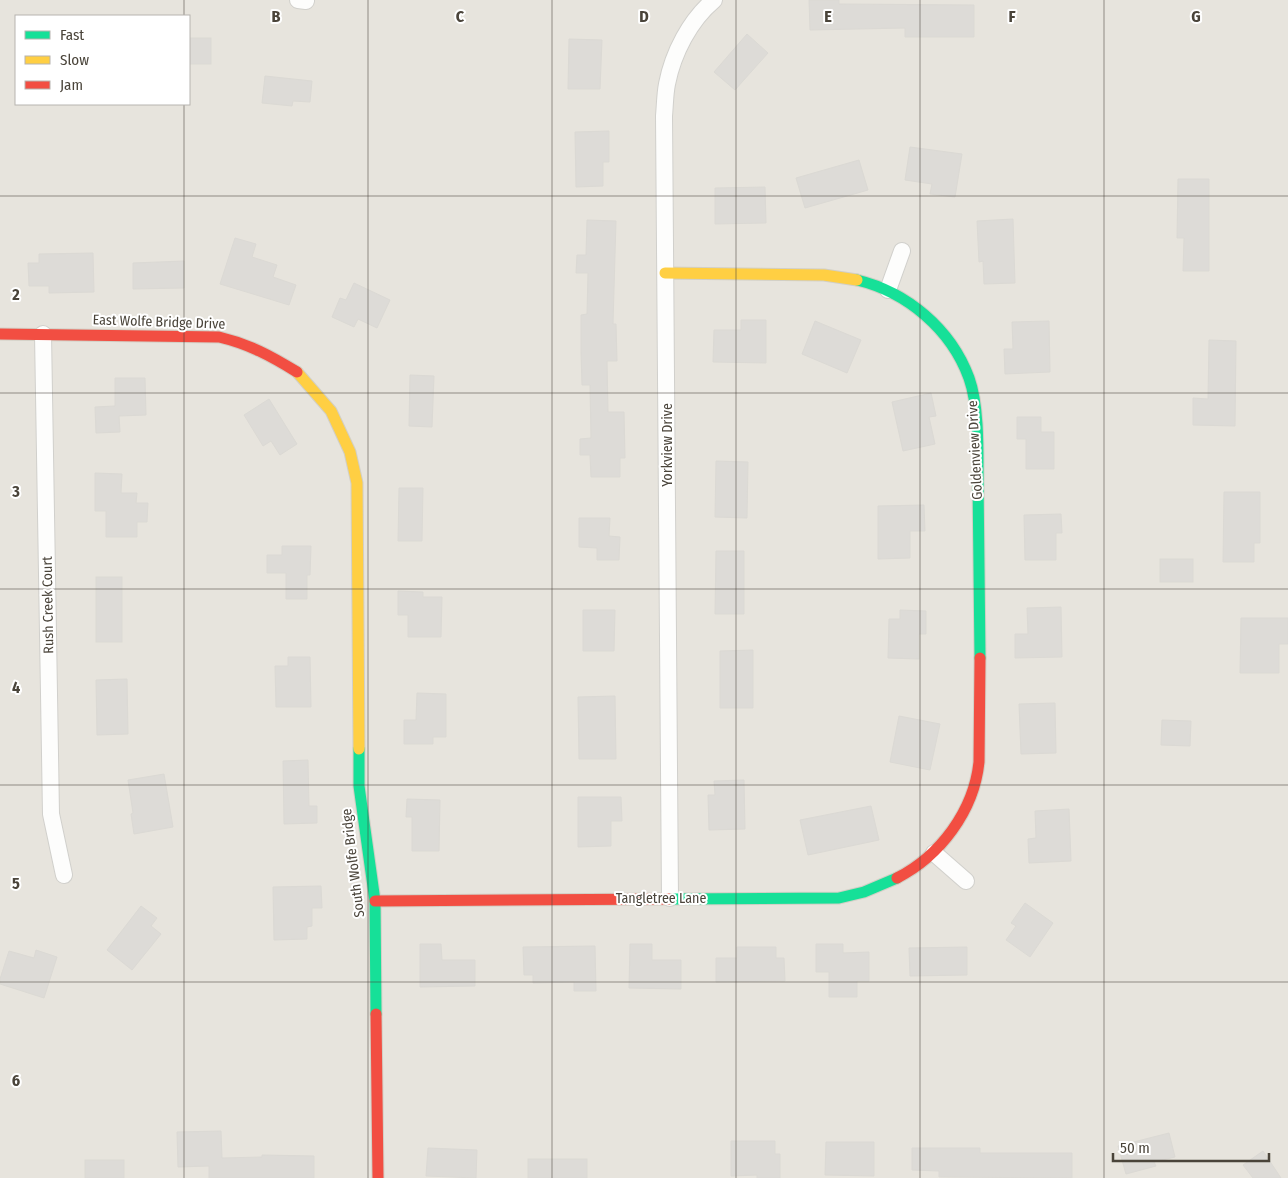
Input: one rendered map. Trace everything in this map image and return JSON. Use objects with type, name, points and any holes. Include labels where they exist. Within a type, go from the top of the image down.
[{"type":"street","name":"Yorkview Drive","points":[[670,898],[664,116],[667,85],[679,48],[698,16],[710,1]]},
{"type":"street","points":[[888,290],[902,251]]},
{"type":"street","name":"Goldenview Drive","points":[[666,273],[824,275],[849,278],[888,290],[906,301],[928,318],[948,340],[968,378],[974,406],[978,459],[979,644]]},
{"type":"street","name":"East Wolfe Bridge Drive","points":[[0,334],[219,337],[239,342],[266,353],[298,372],[331,411],[350,452],[356,483],[358,575]]},
{"type":"street","name":"Rush Creek Court","points":[[43,334],[51,814],[64,875]]},
{"type":"street","name":"South Wolfe Bridge","points":[[358,575],[359,786],[362,820],[371,862],[375,900],[378,1178]]},
{"type":"street","name":"Tangletree Lane","points":[[375,900],[840,898],[872,890],[901,878],[934,853],[950,835],[969,801],[976,777],[980,745],[979,644]]},
{"type":"street","points":[[934,853],[966,881]]},
{"type":"shaded area","points":[[0,0],[1288,0],[1288,1178],[0,1178]]},
{"type":"building","points":[[809,0],[839,0],[839,4],[974,5],[974,37],[905,37],[905,28],[810,30]]},
{"type":"building","points":[[747,34],[768,53],[735,90],[714,72]]},
{"type":"building","points":[[190,38],[211,38],[211,64],[190,64]]},
{"type":"building","points":[[569,39],[602,40],[600,89],[568,89]]},
{"type":"building","points":[[265,76],[312,81],[310,102],[293,101],[292,106],[262,103]]},
{"type":"building","points":[[609,131],[609,162],[603,162],[603,186],[576,187],[575,132]]},
{"type":"building","points":[[910,147],[962,154],[955,197],[930,194],[932,184],[905,180]]},
{"type":"building","points":[[859,160],[868,190],[805,208],[796,178]]},
{"type":"building","points":[[1178,179],[1209,179],[1209,271],[1183,271],[1184,238],[1177,238]]},
{"type":"building","points":[[765,187],[766,223],[715,224],[715,188]]},
{"type":"building","points":[[1013,219],[1015,283],[984,284],[983,261],[979,262],[977,221]]},
{"type":"building","points":[[587,220],[616,221],[613,324],[616,324],[617,361],[607,361],[608,412],[624,412],[625,458],[620,458],[620,477],[591,477],[590,455],[580,455],[580,439],[591,438],[590,385],[582,385],[581,352],[581,315],[587,314],[588,273],[576,273],[577,255],[586,255]]},
{"type":"building","points":[[235,238],[256,244],[252,257],[277,265],[273,277],[296,285],[289,305],[220,284]]},
{"type":"building","points":[[93,253],[94,292],[49,293],[49,286],[29,286],[28,263],[39,263],[39,254]]},
{"type":"building","points":[[184,261],[184,288],[133,289],[133,263]]},
{"type":"building","points":[[354,283],[390,300],[377,328],[358,319],[354,327],[332,317],[340,298],[346,300]]},
{"type":"building","points":[[741,320],[766,320],[766,363],[713,362],[714,330],[741,330]]},
{"type":"building","points":[[815,321],[861,340],[847,373],[802,354]]},
{"type":"building","points":[[1049,321],[1050,372],[1005,374],[1004,349],[1013,349],[1012,322]]},
{"type":"building","points":[[1209,340],[1236,341],[1235,426],[1193,425],[1193,398],[1208,399]]},
{"type":"building","points":[[410,375],[434,376],[432,427],[409,426]]},
{"type":"building","points":[[115,378],[145,378],[146,415],[119,416],[120,432],[96,433],[95,407],[115,406]]},
{"type":"building","points":[[931,393],[936,416],[929,417],[935,444],[903,451],[892,402]]},
{"type":"building","points":[[269,399],[297,444],[280,455],[271,441],[263,446],[244,415]]},
{"type":"building","points":[[1017,417],[1041,417],[1041,432],[1054,432],[1054,469],[1026,469],[1026,439],[1017,439]]},
{"type":"building","points":[[716,461],[748,462],[747,518],[715,517]]},
{"type":"building","points":[[95,473],[122,474],[121,493],[137,493],[136,503],[148,503],[147,522],[137,522],[137,537],[106,537],[106,511],[95,511]]},
{"type":"building","points":[[399,488],[423,488],[422,541],[398,541]]},
{"type":"building","points":[[1224,492],[1260,492],[1260,543],[1254,543],[1254,562],[1223,562]]},
{"type":"building","points":[[924,505],[925,531],[910,531],[910,558],[878,559],[878,506]]},
{"type":"building","points":[[1061,514],[1062,533],[1056,533],[1056,560],[1025,560],[1024,515]]},
{"type":"building","points":[[579,518],[610,518],[609,536],[620,537],[619,560],[597,560],[597,548],[579,547]]},
{"type":"building","points":[[282,546],[311,546],[310,575],[307,575],[307,599],[286,599],[286,573],[267,573],[267,555],[282,555]]},
{"type":"building","points":[[716,551],[744,551],[744,614],[715,614]]},
{"type":"building","points":[[1160,559],[1193,559],[1193,582],[1160,582]]},
{"type":"building","points":[[96,577],[122,577],[122,642],[96,642]]},
{"type":"building","points":[[398,591],[423,592],[423,597],[442,597],[441,637],[408,637],[408,615],[398,615]]},
{"type":"building","points":[[1061,607],[1062,657],[1015,658],[1015,634],[1028,634],[1027,608]]},
{"type":"building","points":[[583,610],[615,610],[614,651],[583,651]]},
{"type":"building","points":[[900,610],[926,611],[926,634],[919,634],[919,659],[888,658],[889,619],[900,619]]},
{"type":"building","points":[[1241,618],[1288,618],[1288,644],[1279,644],[1279,673],[1240,673]]},
{"type":"building","points":[[753,650],[753,708],[720,708],[720,651]]},
{"type":"building","points":[[288,657],[310,657],[311,707],[276,707],[275,666],[288,666]]},
{"type":"building","points":[[127,679],[128,734],[97,735],[96,680]]},
{"type":"building","points":[[417,693],[446,694],[446,737],[433,737],[433,744],[404,744],[404,720],[416,720]]},
{"type":"building","points":[[615,696],[616,759],[579,759],[578,697]]},
{"type":"building","points":[[1055,703],[1056,753],[1021,754],[1019,704]]},
{"type":"building","points":[[899,716],[940,724],[930,770],[890,762]]},
{"type":"building","points":[[1162,720],[1191,721],[1190,746],[1161,745]]},
{"type":"building","points":[[308,760],[309,806],[317,806],[317,823],[284,824],[283,761]]},
{"type":"building","points":[[164,774],[173,827],[134,834],[128,780]]},
{"type":"building","points":[[744,780],[745,829],[709,830],[708,795],[715,795],[714,781]]},
{"type":"building","points":[[578,797],[621,797],[622,821],[611,821],[611,846],[578,847]]},
{"type":"building","points":[[407,799],[440,800],[439,851],[412,851],[412,817],[406,817]]},
{"type":"building","points":[[871,806],[879,840],[808,855],[800,820]]},
{"type":"building","points":[[1069,809],[1071,861],[1029,863],[1028,839],[1036,838],[1035,811]]},
{"type":"building","points":[[321,886],[322,908],[312,908],[312,926],[307,927],[307,939],[274,940],[273,887]]},
{"type":"building","points":[[1025,903],[1053,923],[1030,957],[1006,940],[1016,926],[1011,923]]},
{"type":"building","points":[[141,906],[157,918],[151,926],[161,934],[132,970],[107,950]]},
{"type":"building","points":[[420,944],[441,944],[442,960],[475,960],[475,986],[420,987]]},
{"type":"building","points":[[630,944],[652,944],[652,960],[681,960],[681,989],[629,988]]},
{"type":"building","points":[[816,944],[843,944],[843,953],[869,952],[869,981],[857,981],[857,997],[829,997],[829,972],[816,972]]},
{"type":"building","points":[[595,946],[596,991],[574,991],[574,982],[533,983],[533,975],[524,975],[523,947]]},
{"type":"building","points":[[737,947],[776,947],[776,958],[784,958],[785,981],[716,982],[716,958],[737,958]]},
{"type":"building","points":[[967,947],[967,975],[910,976],[909,948]]},
{"type":"building","points":[[36,950],[57,957],[44,998],[0,984],[9,951],[34,958]]},
{"type":"building","points":[[221,1131],[222,1158],[262,1157],[262,1155],[314,1156],[314,1178],[209,1178],[209,1166],[178,1167],[177,1132]]},
{"type":"building","points":[[1169,1133],[1175,1157],[1154,1162],[1156,1166],[1126,1174],[1118,1146]]},
{"type":"building","points":[[731,1141],[775,1141],[775,1154],[780,1154],[780,1178],[757,1178],[757,1175],[731,1176]]},
{"type":"building","points":[[826,1142],[874,1142],[874,1176],[825,1175]]},
{"type":"building","points":[[428,1148],[477,1150],[476,1178],[426,1176]]},
{"type":"building","points":[[912,1148],[980,1148],[980,1153],[1072,1153],[1072,1178],[939,1177],[939,1171],[912,1170]]},
{"type":"building","points":[[1263,1151],[1281,1178],[1253,1178],[1243,1165]]},
{"type":"building","points":[[528,1159],[587,1159],[587,1178],[528,1178]]},
{"type":"building","points":[[85,1160],[124,1160],[124,1178],[85,1178]]},
{"type":"traffic: fast","points":[[857,280],[893,293],[925,315],[951,344],[969,378],[975,402],[978,442],[980,658]]},
{"type":"traffic: fast","points":[[359,749],[359,786],[375,901],[376,1014]]},
{"type":"traffic: fast","points":[[671,899],[839,898],[864,892],[897,878]]},
{"type":"traffic: slow","points":[[665,273],[824,275],[857,280]]},
{"type":"traffic: slow","points":[[297,372],[331,411],[350,452],[357,483],[359,749]]},
{"type":"traffic: jam","points":[[0,334],[219,337],[260,351],[297,372]]},
{"type":"traffic: jam","points":[[897,878],[913,869],[941,845],[962,814],[970,798],[979,762],[980,658]]},
{"type":"traffic: jam","points":[[375,901],[671,899]]},
{"type":"traffic: jam","points":[[376,1014],[378,1178]]}]
